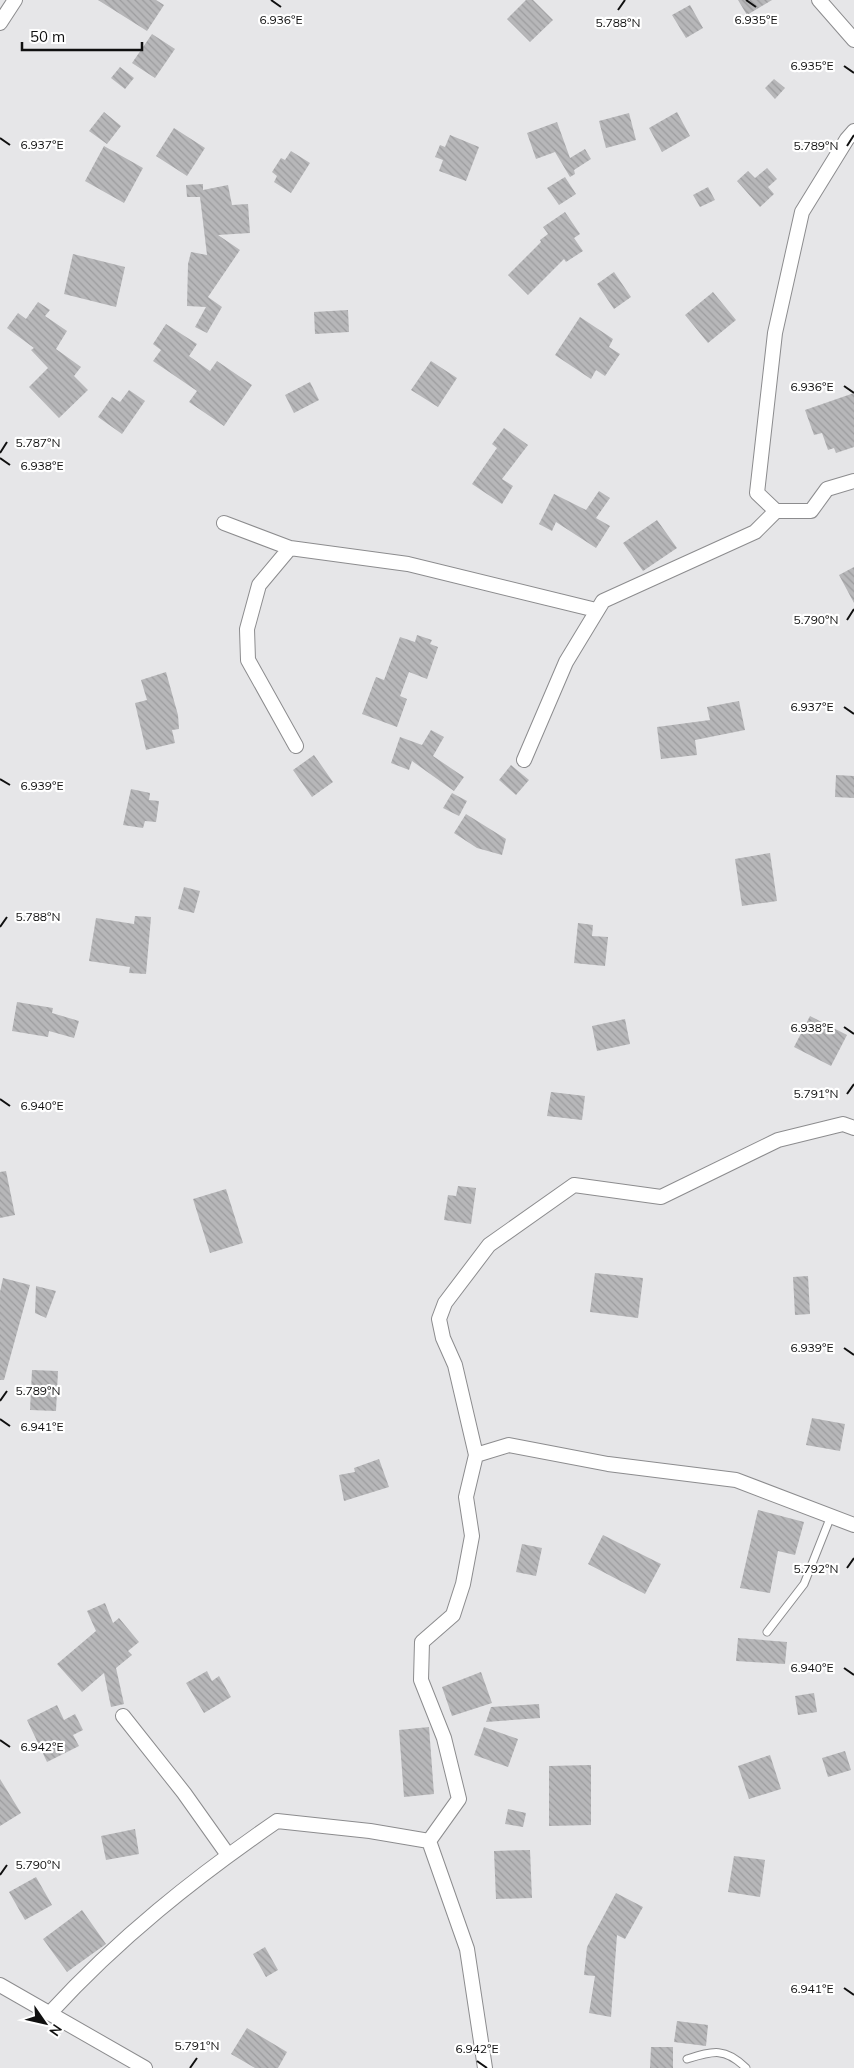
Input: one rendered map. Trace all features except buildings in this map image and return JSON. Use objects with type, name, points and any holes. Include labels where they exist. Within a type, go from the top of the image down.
[{"type":"street","points":[[0,23],[16,0]]},
{"type":"street","points":[[819,0],[854,40]]},
{"type":"street","points":[[853,485],[826,489],[811,511],[776,511],[757,492],[775,332],[802,212],[846,139],[854,131]]},
{"type":"street","points":[[524,760],[566,662],[603,601],[755,532],[776,511]]},
{"type":"street","points":[[224,523],[290,548],[408,564],[596,610]]},
{"type":"street","points":[[290,548],[259,585],[247,630],[248,660],[296,746]]},
{"type":"street","points":[[429,1841],[459,1799],[444,1738],[421,1680],[422,1642],[453,1615],[463,1584],[472,1536],[466,1496],[476,1454],[455,1365],[443,1338],[439,1319],[445,1303],[489,1245],[574,1185],[661,1197],[778,1140],[843,1124],[854,1128]]},
{"type":"street","points":[[476,1454],[509,1446],[608,1464],[736,1480],[854,1525]]},
{"type":"street","points":[[123,1716],[184,1793],[228,1855]]},
{"type":"street","points":[[50,2013],[93,1967],[142,1923],[228,1855],[277,1821],[370,1830],[429,1841]]},
{"type":"street","points":[[429,1841],[467,1949],[485,2068]]},
{"type":"street","points":[[0,1985],[146,2068]]},
{"type":"lane","points":[[767,1632],[804,1584],[831,1516]]},
{"type":"lane","points":[[687,2059],[712,2052],[735,2056],[746,2068]]}]
